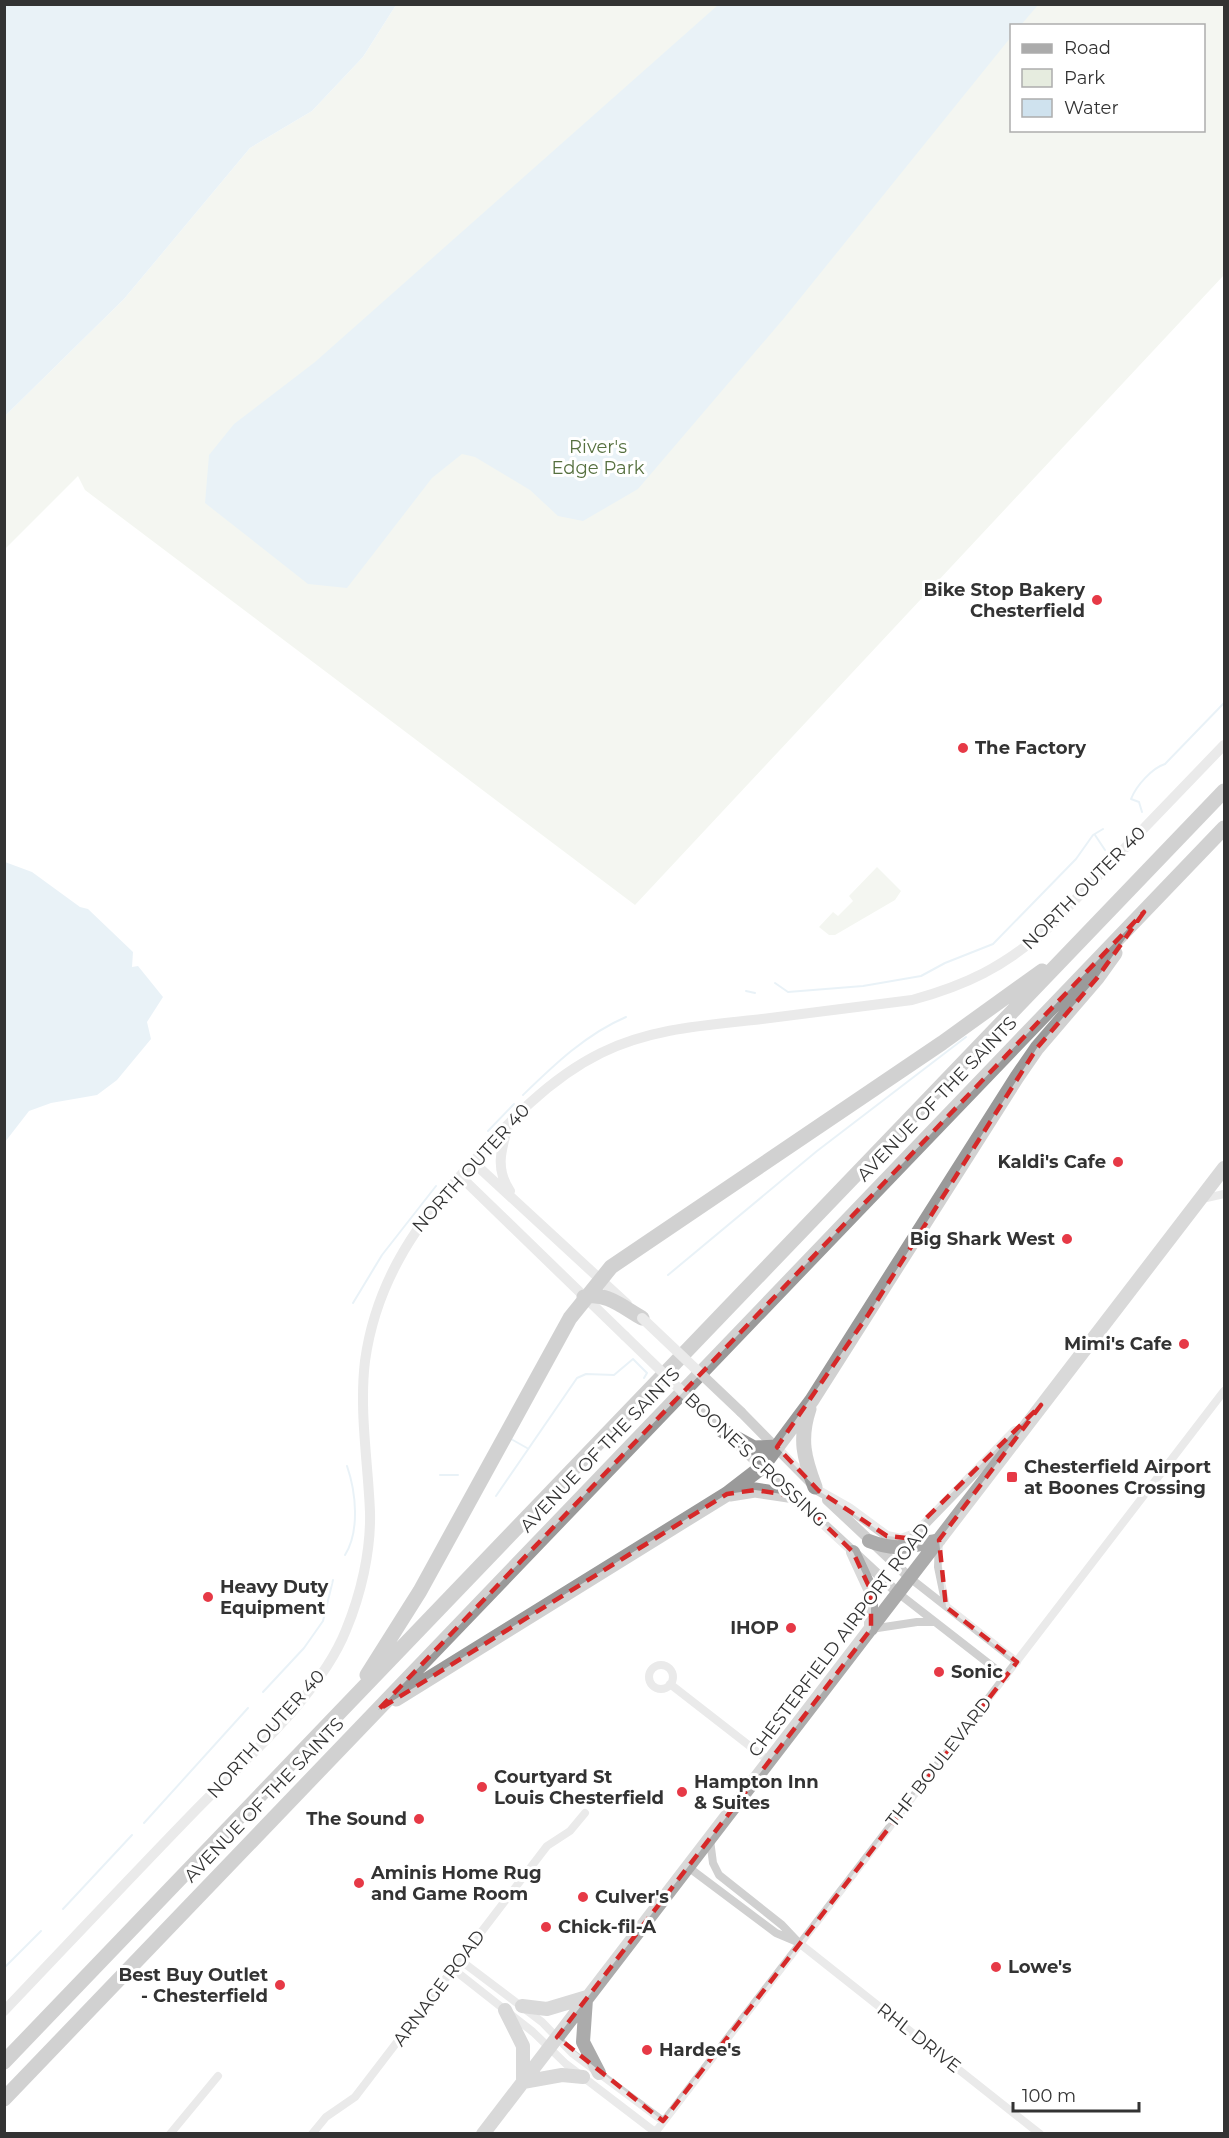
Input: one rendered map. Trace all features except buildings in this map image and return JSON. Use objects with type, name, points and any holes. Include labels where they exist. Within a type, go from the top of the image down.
[{"type":"highway","name":"AVENUE OF THE SAINTS","points":[[4,2062],[1224,791]]},
{"type":"highway","name":"AVENUE OF THE SAINTS","points":[[4,2099],[1224,828]]},
{"type":"highway","points":[[378,1710],[727,1494],[762,1467],[812,1400],[1037,1048],[1097,978],[1144,912]]},
{"type":"highway","points":[[350,1703],[420,1591],[584,1298],[600,1278],[611,1267],[933,1049],[1071,950]]},
{"type":"highway","points":[[584,1298],[598,1295],[606,1297],[642,1318]]},
{"type":"highway","points":[[812,1400],[803,1427],[802,1442],[803,1456],[817,1489]]},
{"type":"highway","points":[[723,1431],[754,1448],[777,1447]]},
{"type":"highway","points":[[727,1494],[755,1490],[795,1496]]},
{"type":"main road","name":"CHESTERFIELD AIRPORT ROAD","points":[[483,2133],[1224,1168]]},
{"type":"main road","points":[[869,1540],[887,1548],[902,1549],[939,1540]]},
{"type":"main road","points":[[853,1552],[871,1592],[871,1629]]},
{"type":"main road","points":[[522,2006],[547,2009],[587,1997],[583,2042],[586,2052],[599,2073]]},
{"type":"main road","points":[[505,2010],[523,2046],[523,2082],[562,2075],[583,2077]]},
{"type":"street","name":"NORTH OUTER 40","points":[[4,2011],[280,1723],[328,1665],[346,1632],[368,1547],[370,1516],[364,1431],[364,1368],[375,1312],[397,1260],[414,1231],[508,1124],[552,1083],[603,1052],[630,1042],[694,1026],[912,1000],[951,989],[986,974],[1016,956],[1046,930],[1224,745]]},
{"type":"street","points":[[508,1124],[499,1163],[504,1182],[519,1203]]},
{"type":"street","name":"BOONE'S CROSSING","points":[[473,1162],[600,1278],[741,1412],[910,1578]]},
{"type":"street","name":"BOONE'S CROSSING","points":[[460,1176],[723,1431],[898,1593]]},
{"type":"street","points":[[1202,1199],[1224,1194]]},
{"type":"street","name":"THF BOULEVARD","points":[[654,2133],[1224,1391]]},
{"type":"street","points":[[817,1489],[849,1508],[887,1536],[906,1538],[915,1534],[1041,1406]]},
{"type":"street","points":[[939,1540],[938,1567],[946,1607]]},
{"type":"street","points":[[910,1578],[1017,1662]]},
{"type":"street","points":[[898,1593],[1006,1677]]},
{"type":"street","points":[[871,1629],[933,1622]]},
{"type":"street","points":[[670,1684],[770,1761]]},
{"type":"street","name":"ARNAGE ROAD","points":[[312,2133],[327,2117],[355,2097],[547,1846],[577,1825],[585,1813]]},
{"type":"street","name":"RHL DRIVE","points":[[710,1838],[713,1863],[719,1875],[782,1925],[799,1943],[1040,2133]]},
{"type":"street","name":"RHL DRIVE","points":[[688,1867],[776,1933],[799,1943]]},
{"type":"street","points":[[460,1960],[522,2006],[583,2077],[654,2133]]},
{"type":"street","points":[[453,1969],[505,2010],[572,2053],[663,2121]]},
{"type":"street","points":[[170,2133],[218,2076]]},
{"type":"highlighted area","points":[[1144,912],[1097,978],[1037,1048],[868,1315],[777,1447],[819,1491],[887,1536],[906,1538],[1041,1405],[939,1540],[946,1607],[1017,1662],[663,2121],[557,2037],[871,1629],[871,1591],[853,1552],[795,1496],[755,1490],[727,1494],[378,1710]]},
{"type":"green space","name":"River's Edge Park","points":[[396,5],[1224,5],[1224,275],[635,905],[85,490],[78,476],[5,549],[5,416],[124,299],[250,148],[312,111],[363,57]]},
{"type":"green space","points":[[877,867],[901,891],[895,900],[835,935],[829,935],[819,927],[833,912],[838,916],[853,901],[849,896]]},
{"type":"water","points":[[5,4],[396,5],[363,57],[312,111],[250,148],[124,299],[5,416]]},
{"type":"water","points":[[718,5],[1038,5],[1022,24],[1010,24],[1010,38],[785,317],[638,489],[583,521],[558,516],[530,490],[475,457],[462,454],[432,478],[347,588],[308,584],[205,503],[209,455],[234,424],[315,362]]},
{"type":"water","points":[[5,862],[32,872],[80,907],[88,909],[133,952],[132,967],[138,966],[163,997],[147,1022],[151,1039],[117,1080],[97,1095],[51,1103],[29,1111],[5,1142]]},
{"type":"waterway","points":[[1142,812],[1139,802],[1131,799],[1141,783],[1155,769],[1165,764],[1224,703]]},
{"type":"waterway","points":[[775,983],[788,992],[863,986],[921,976],[945,963],[993,944],[1076,859],[1093,835],[1103,829]]},
{"type":"waterway","points":[[1095,835],[1105,850]]},
{"type":"waterway","points":[[746,991],[755,993]]},
{"type":"waterway","points":[[523,1095],[584,1041],[626,1017]]},
{"type":"waterway","points":[[668,1275],[817,1151],[966,1037]]},
{"type":"waterway","points":[[488,1131],[514,1104]]},
{"type":"waterway","points":[[353,1303],[382,1255],[436,1186]]},
{"type":"waterway","points":[[496,1496],[577,1378],[586,1374],[614,1375],[633,1359],[647,1373],[644,1378]]},
{"type":"waterway","points":[[511,1439],[527,1448]]},
{"type":"waterway","points":[[345,1555],[355,1523],[353,1488],[347,1466]]},
{"type":"waterway","points":[[440,1475],[458,1475]]},
{"type":"waterway","points":[[263,1692],[304,1648],[323,1621],[333,1580]]},
{"type":"waterway","points":[[144,1823],[248,1708]]},
{"type":"waterway","points":[[63,1909],[132,1835]]},
{"type":"waterway","points":[[4,1968],[41,1931]]},
{"type":"place","name":"Bike Stop Bakery Chesterfield","points":[[1097,600]]},
{"type":"place","name":"The Factory","points":[[963,748]]},
{"type":"place","name":"Kaldi's Cafe","points":[[1118,1162]]},
{"type":"place","name":"Big Shark West","points":[[1067,1239]]},
{"type":"place","name":"Mimi's Cafe","points":[[1184,1344]]},
{"type":"place","name":"Chesterfield Airport at Boones Crossing","points":[[1012,1477]]},
{"type":"place","name":"Heavy Duty Equipment","points":[[208,1597]]},
{"type":"place","name":"IHOP","points":[[791,1628]]},
{"type":"place","name":"Sonic","points":[[939,1672]]},
{"type":"place","name":"Courtyard St Louis Chesterfield","points":[[482,1787]]},
{"type":"place","name":"Hampton Inn & Suites","points":[[682,1792]]},
{"type":"place","name":"The Sound","points":[[419,1819]]},
{"type":"place","name":"Aminis Home Rug and Game Room","points":[[359,1883]]},
{"type":"place","name":"Culver's","points":[[583,1897]]},
{"type":"place","name":"Chick-fil-A","points":[[546,1927]]},
{"type":"place","name":"Lowe's","points":[[996,1967]]},
{"type":"place","name":"Best Buy Outlet - Chesterfield","points":[[280,1985]]},
{"type":"place","name":"Hardee's","points":[[647,2050]]}]
